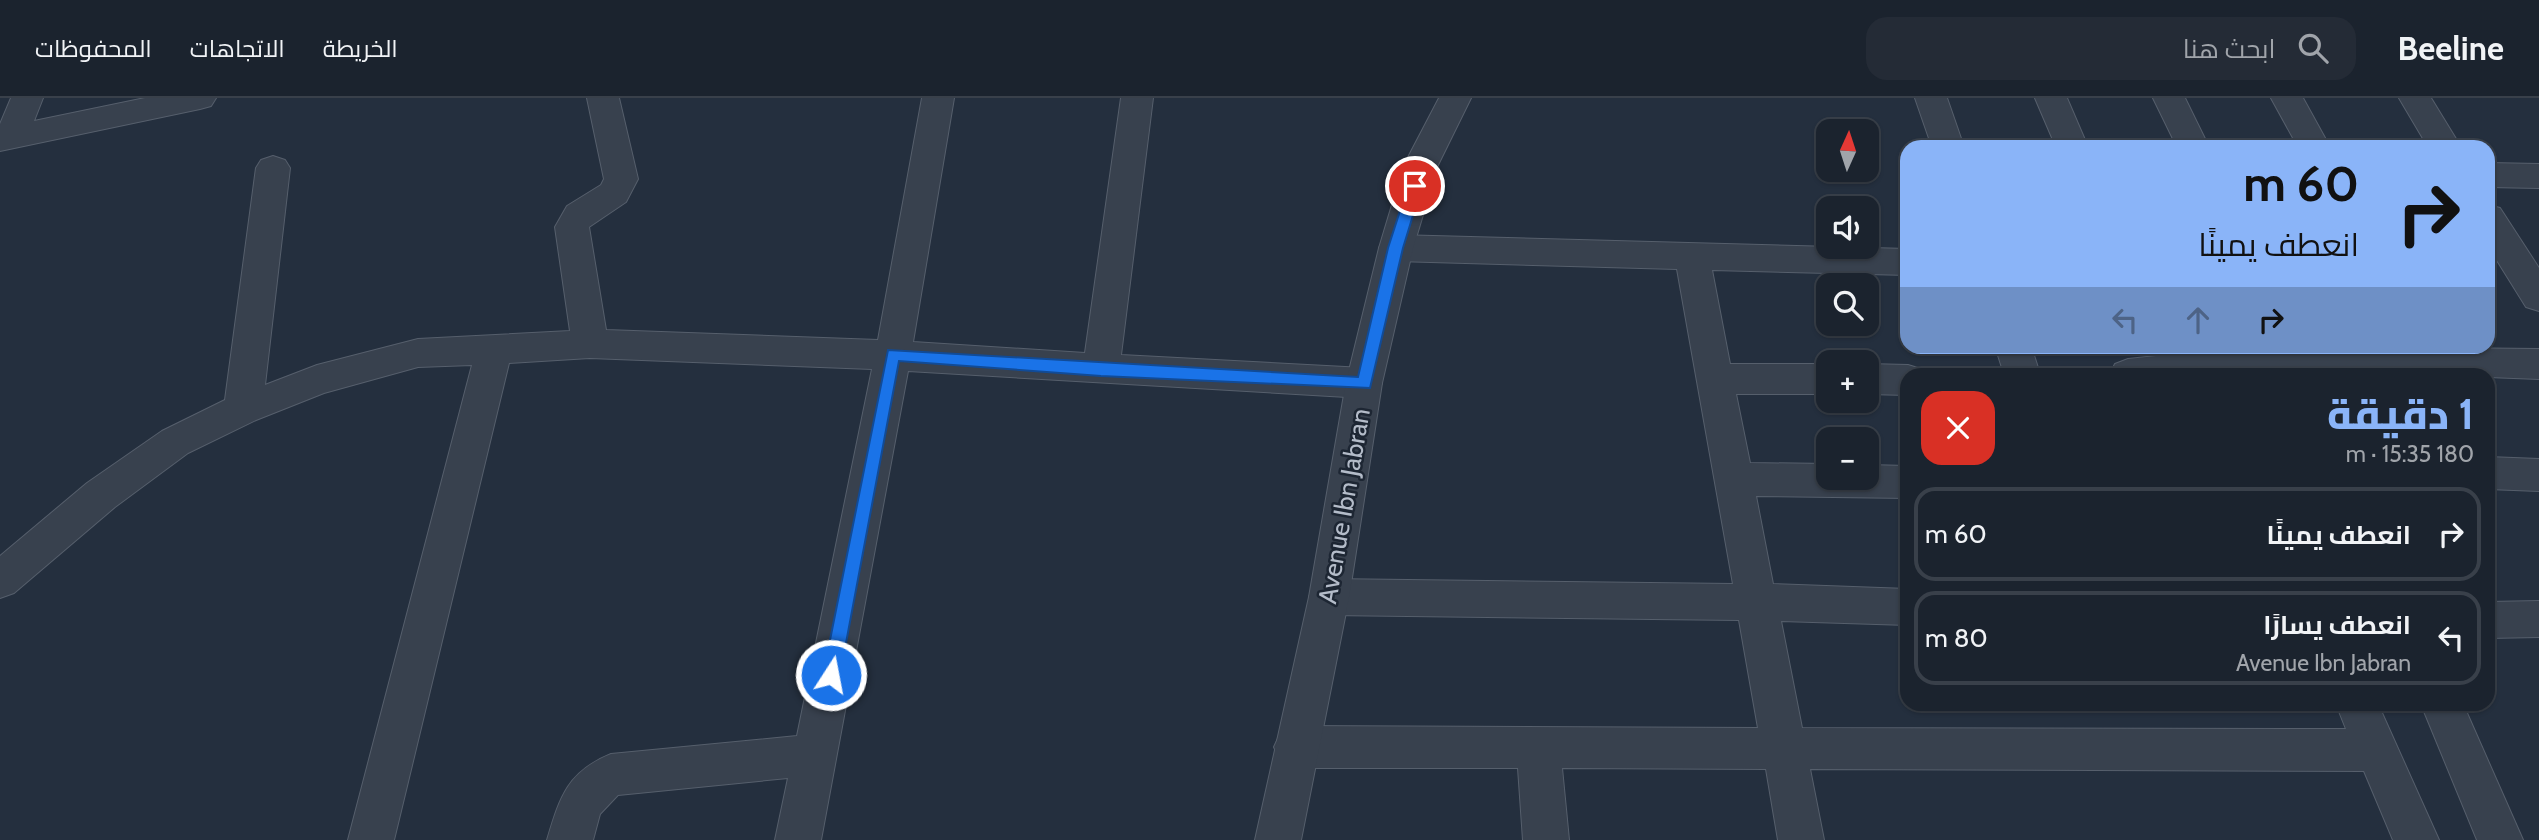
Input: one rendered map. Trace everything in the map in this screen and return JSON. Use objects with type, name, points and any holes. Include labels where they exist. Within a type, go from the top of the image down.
[{"type":"street","points":[[6,137],[27,98]]},
{"type":"street","points":[[6,137],[200,98]]},
{"type":"street","points":[[590,344],[572,227],[579,215],[614,193],[621,179],[603,98]]},
{"type":"street","points":[[798,840],[893,355],[938,98]]},
{"type":"street","points":[[1101,369],[1138,98]]},
{"type":"street","name":"Avenue Ibn Jabran","points":[[1278,840],[1329,597],[1364,383],[1396,248],[1421,165],[1455,98]]},
{"type":"street","points":[[1931,98],[1946,140]]},
{"type":"street","points":[[2051,98],[2069,140]]},
{"type":"street","points":[[2169,98],[2190,140]]},
{"type":"street","points":[[2287,98],[2310,140]]},
{"type":"street","points":[[2415,98],[2441,140]]},
{"type":"street","points":[[243,409],[273,168]]},
{"type":"street","points":[[2495,175],[2539,176]]},
{"type":"street","points":[[2495,227],[2533,279]]},
{"type":"street","points":[[1396,248],[1900,262]]},
{"type":"street","points":[[1692,257],[1801,840]]},
{"type":"street","points":[[0,580],[101,495],[165,450],[243,409],[317,380],[418,353],[590,344],[893,355],[1364,383]]},
{"type":"street","points":[[371,840],[494,348]]},
{"type":"street","points":[[2142,368],[2164,358],[2297,359],[2429,354],[2539,364]]},
{"type":"street","points":[[1716,379],[1816,379]]},
{"type":"street","points":[[1879,379],[1900,380]]},
{"type":"street","points":[[2495,473],[2539,475]]},
{"type":"street","points":[[1733,479],[1900,482]]},
{"type":"street","points":[[1329,597],[1757,602],[1900,607]]},
{"type":"street","points":[[2495,620],[2539,619]]},
{"type":"street","points":[[2360,711],[2416,840]]},
{"type":"street","points":[[2445,711],[2500,840]]},
{"type":"street","points":[[1296,747],[2377,750]]},
{"type":"street","points":[[1538,747],[1546,840]]},
{"type":"street","points":[[569,840],[580,803],[588,789],[611,775],[816,755]]},
{"type":"route","points":[[831,675],[893,355],[1364,383],[1396,248],[1415,186]]}]
